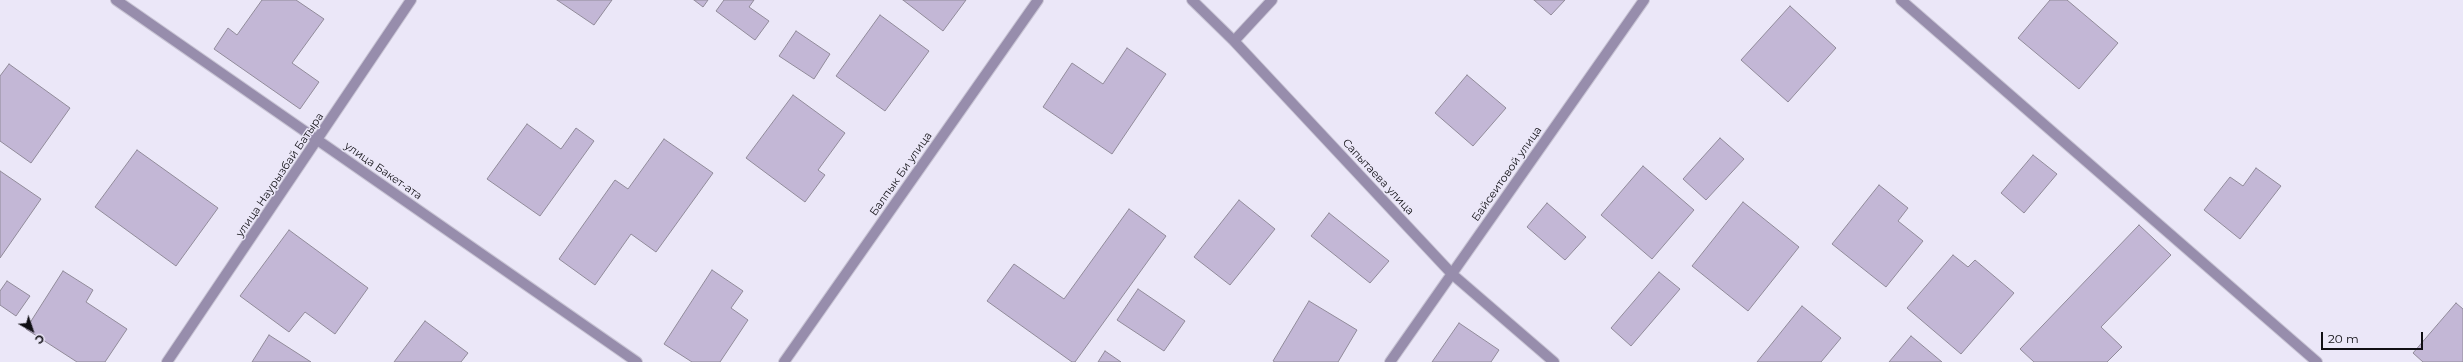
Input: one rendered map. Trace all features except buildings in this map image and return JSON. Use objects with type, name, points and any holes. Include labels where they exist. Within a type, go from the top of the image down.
[{"type":"street","name":"улица Бакет-ата","points":[[116,0],[637,362]]},
{"type":"street","name":"улица Наурызбай Батыра","points":[[167,362],[412,0]]},
{"type":"street","name":"Балпык Би улица","points":[[784,362],[1038,0]]},
{"type":"street","name":"Сапытаева улица","points":[[1192,0],[1234,41],[1452,274],[1554,362]]},
{"type":"street","points":[[1234,41],[1272,0]]},
{"type":"street","name":"Байсеитовой улица","points":[[1390,362],[1644,0]]},
{"type":"street","points":[[1901,0],[2317,362]]}]
